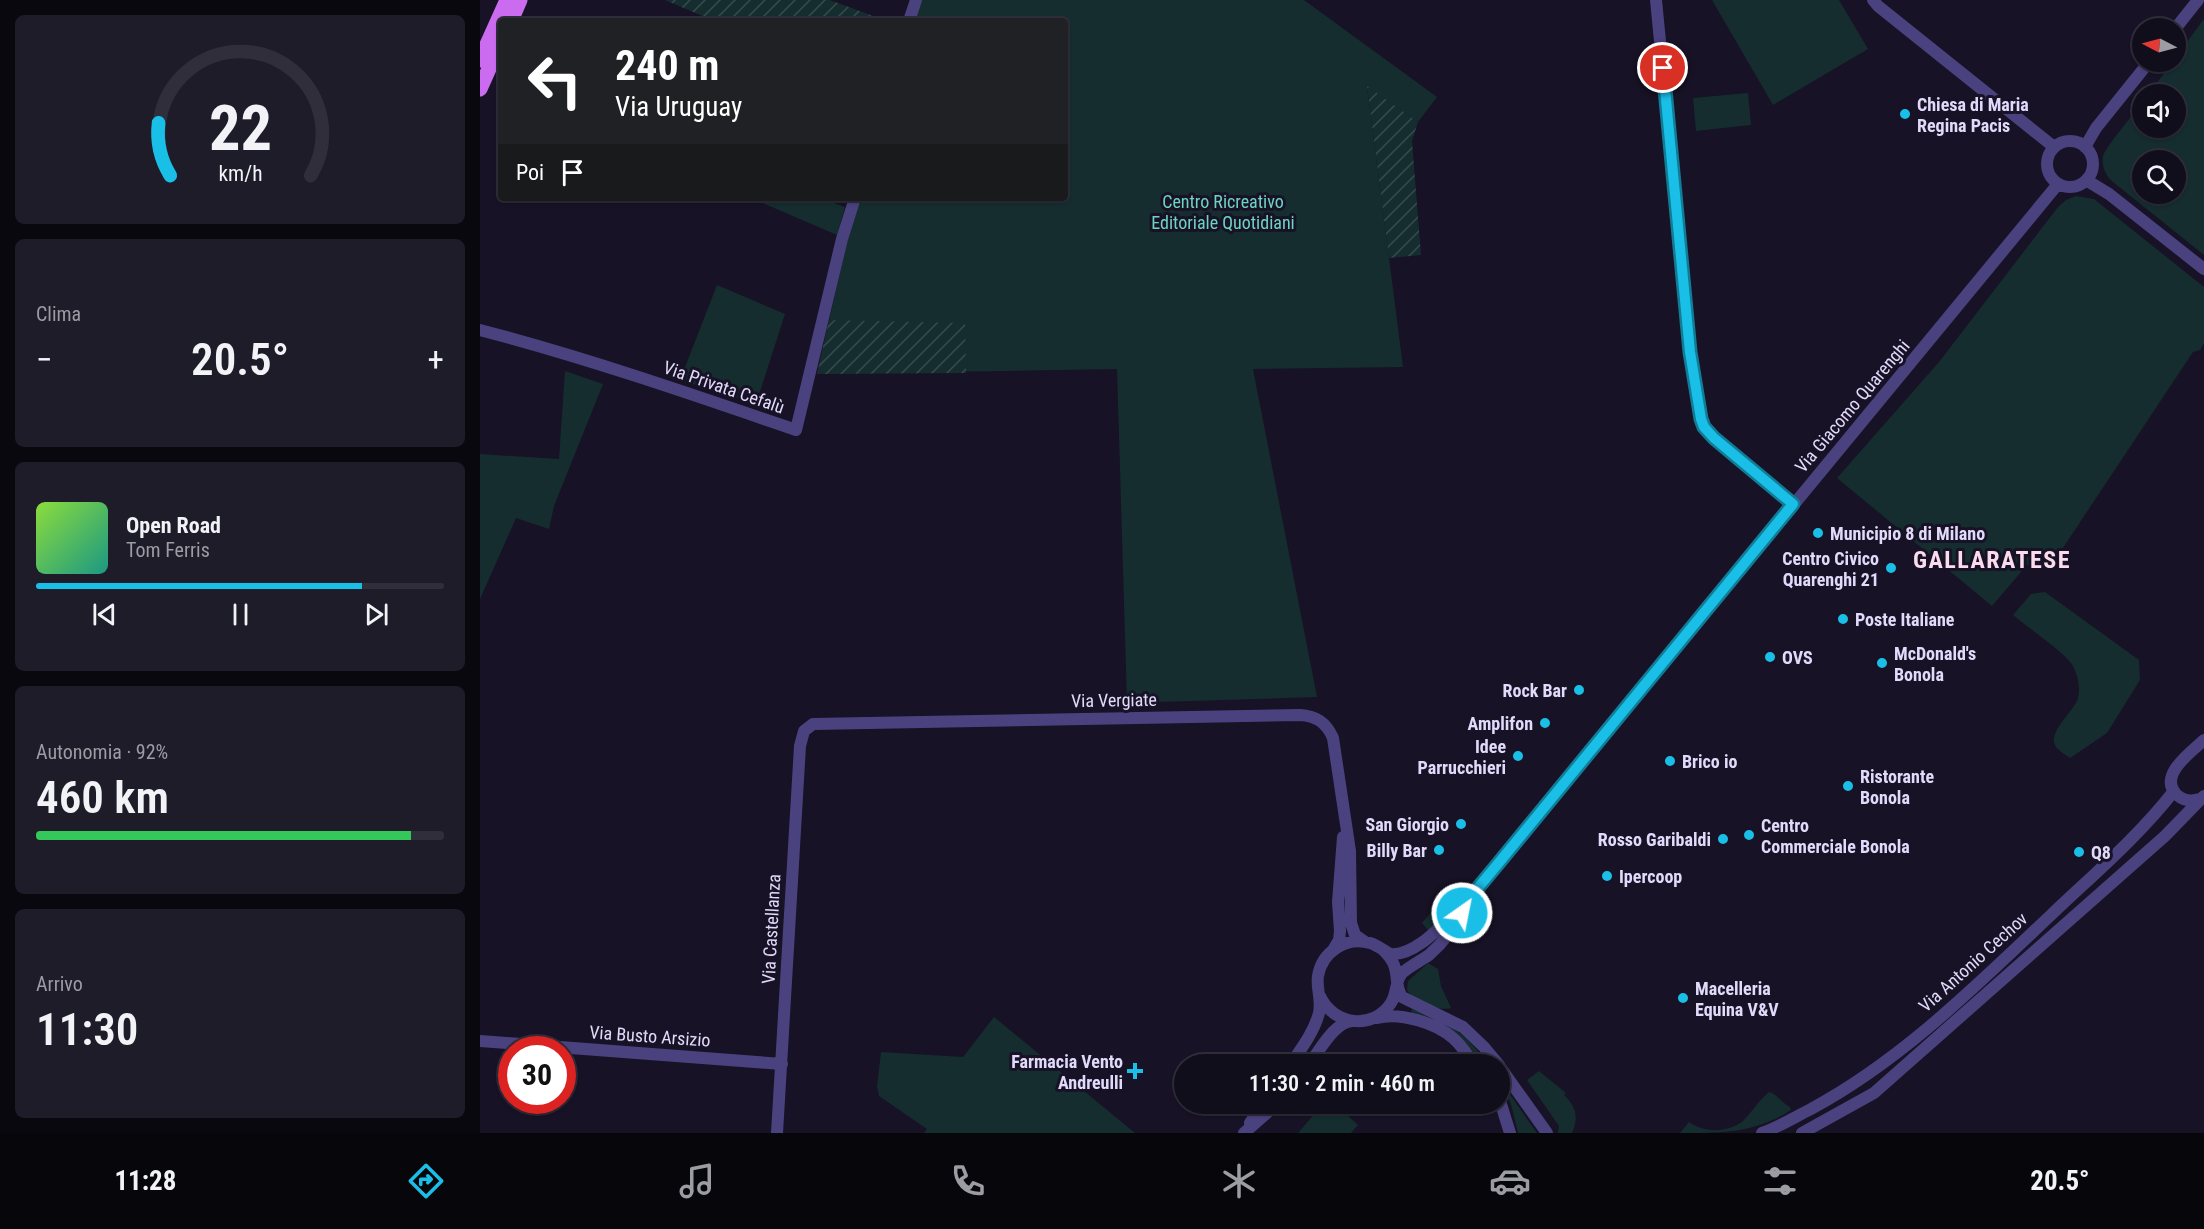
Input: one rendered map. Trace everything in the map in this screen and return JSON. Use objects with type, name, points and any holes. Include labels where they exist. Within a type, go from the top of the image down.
[{"type":"main road","points":[[499,18],[507,0]]},
{"type":"main road","points":[[512,18],[520,0]]},
{"type":"main road","points":[[480,60],[498,20]]},
{"type":"main road","points":[[480,89],[498,49]]},
{"type":"street","points":[[910,18],[916,0]]},
{"type":"street","points":[[1656,0],[1690,352],[1701,419],[1704,427],[1714,438],[1793,504]]},
{"type":"street","points":[[1873,0],[2054,147]]},
{"type":"street","points":[[2184,18],[2198,0]]},
{"type":"street","points":[[2085,147],[2096,128],[2141,72]]},
{"type":"street","points":[[2066,141],[2079,143],[2085,147],[2092,160],[2092,167],[2086,180],[2073,187],[2058,184],[2049,174],[2047,167],[2049,153],[2054,147],[2066,141]]},
{"type":"street","points":[[2086,180],[2109,194],[2204,269]]},
{"type":"street","name":"Via Giacomo Quarenghi","points":[[1365,942],[1390,954],[1398,954],[1421,944],[1467,901],[2058,184]]},
{"type":"street","name":"Via Privata Cefalù","points":[[480,330],[633,375],[796,430],[842,239],[854,201]]},
{"type":"street","name":"Via Vergiate","points":[[806,729],[813,724],[823,722],[1305,716],[1316,718],[1325,724],[1333,738],[1350,851],[1351,923],[1355,935],[1365,942]]},
{"type":"street","name":"Via Castellanza","points":[[777,1133],[800,746],[806,729]]},
{"type":"street","name":"Via Antonio Cechov","points":[[2202,797],[2188,801],[2178,796],[2174,791],[2171,777],[2174,770],[2204,740]]},
{"type":"street","name":"Via Antonio Cechov","points":[[1769,1132],[1862,1079],[1925,1029],[2023,941],[2151,820],[2174,791]]},
{"type":"street","name":"Via Antonio Cechov","points":[[1802,1133],[1874,1093],[2166,836],[2202,797]]},
{"type":"street","name":"Via Vergiate","points":[[1332,950],[1339,940],[1340,932],[1338,902],[1344,818]]},
{"type":"street","name":"Via Giacomo Quarenghi","points":[[1370,1020],[1383,1013],[1390,1005],[1402,974],[1428,955],[1452,931],[1467,901]]},
{"type":"street","points":[[1297,1054],[1311,1032],[1320,1007],[1318,978],[1320,967],[1332,950],[1349,942],[1365,942]]},
{"type":"street","points":[[1383,950],[1395,968],[1399,993],[1404,998],[1463,1027],[1490,1054]]},
{"type":"street","points":[[1319,992],[1330,1011],[1343,1019],[1352,1021],[1394,1017],[1436,1027],[1454,1038],[1466,1054]]},
{"type":"street","points":[[1317,1054],[1341,1025],[1352,1021]]},
{"type":"street","name":"Via Busto Arsizio","points":[[480,1041],[782,1064]]},
{"type":"street","points":[[1510,1081],[1547,1133]]},
{"type":"street","points":[[1244,1133],[1256,1114]]},
{"type":"street","points":[[1244,1133],[1266,1114]]},
{"type":"street","points":[[1504,1114],[1510,1133]]},
{"type":"green space","points":[[665,0],[830,0],[879,18],[707,18]]},
{"type":"green space","name":"Centro Ricreativo Editoriale Quotidiani","points":[[922,0],[1304,0],[1437,97],[1418,122],[1367,87],[1403,367],[1253,369],[1317,697],[1127,703],[1117,369],[817,374],[847,242],[860,201],[1068,201],[1068,18],[916,18]]},
{"type":"green space","points":[[1712,0],[1839,0],[1868,49],[1773,105]]},
{"type":"green space","points":[[2204,19],[2204,255],[2140,204],[2186,204],[2186,150],[2132,150],[2132,197],[2113,182],[2103,167],[2103,156],[2132,116],[2132,138],[2186,138],[2186,84],[2156,84],[2165,72],[2186,72],[2186,43]]},
{"type":"green space","points":[[1367,86],[1418,122],[1412,141],[1421,255],[1389,258]]},
{"type":"green space","points":[[1748,93],[1751,125],[1696,131],[1693,98]]},
{"type":"green space","points":[[2076,196],[2094,199],[2204,287],[2204,343],[2200,350],[2193,352],[2051,566],[2027,565],[1992,606],[1837,478],[1939,362],[2058,207],[2066,200]]},
{"type":"green space","points":[[758,201],[831,201],[845,207],[837,235]]},
{"type":"green space","points":[[717,285],[785,314],[756,404],[680,380]]},
{"type":"green space","points":[[829,320],[965,323],[966,373],[817,374]]},
{"type":"green space","points":[[565,371],[603,384],[554,506],[549,529],[516,518],[480,599],[480,454],[559,459]]},
{"type":"green space","points":[[2045,592],[2139,660],[2140,680],[2107,733],[2070,758],[2056,747],[2054,741],[2058,728],[2078,698],[2079,684],[2075,671],[2071,663],[2060,652],[2013,615],[2031,594]]},
{"type":"green space","points":[[1453,886],[1459,892],[1429,931],[1422,923]]},
{"type":"green space","points":[[1428,963],[1438,969],[1441,986],[1451,1008],[1427,1005],[1407,990],[1408,981]]},
{"type":"green space","points":[[1412,1009],[1446,1024],[1464,1036],[1480,1054],[1475,1054],[1461,1038],[1410,1014]]},
{"type":"green space","points":[[994,1017],[1135,1133],[924,1133],[927,1129],[879,1096],[877,1086],[881,1052],[963,1057]]},
{"type":"green space","points":[[1539,1071],[1566,1093],[1564,1095],[1571,1103],[1576,1117],[1572,1133],[1558,1133],[1559,1126],[1527,1080]]},
{"type":"green space","points":[[1769,1092],[1791,1110],[1778,1118],[1738,1130],[1680,1133],[1689,1122],[1709,1130],[1737,1125]]},
{"type":"green space","points":[[1510,1094],[1537,1133],[1518,1133]]},
{"type":"green space","points":[[1314,1114],[1346,1114],[1358,1125],[1351,1133],[1298,1133]]},
{"type":"place","name":"Chiesa di Maria Regina Pacis","points":[[1905,114]]},
{"type":"place","name":"Municipio 8 di Milano","points":[[1818,533]]},
{"type":"place","name":"Centro Civico Quarenghi 21","points":[[1891,568]]},
{"type":"place","name":"Poste Italiane","points":[[1843,619]]},
{"type":"place","name":"OVS","points":[[1770,657]]},
{"type":"place","name":"McDonald's Bonola","points":[[1882,663]]},
{"type":"place","name":"Rock Bar","points":[[1579,690]]},
{"type":"place","name":"Amplifon","points":[[1545,723]]},
{"type":"place","name":"Idee Parrucchieri","points":[[1518,756]]},
{"type":"place","name":"Brico io","points":[[1670,761]]},
{"type":"place","name":"Ristorante Bonola","points":[[1848,786]]},
{"type":"place","name":"San Giorgio","points":[[1461,824]]},
{"type":"place","name":"Centro Commerciale Bonola","points":[[1749,835]]},
{"type":"place","name":"Rosso Garibaldi","points":[[1723,839]]},
{"type":"place","name":"Billy Bar","points":[[1439,850]]},
{"type":"place","name":"Q8","points":[[2079,852]]},
{"type":"place","name":"Ipercoop","points":[[1607,876]]},
{"type":"place","name":"Macelleria Equina V&V","points":[[1683,998]]},
{"type":"place","name":"Farmacia Vento Andreulli","points":[[1135,1071]]},
{"type":"district","name":"GALLARATESE","points":[[1992,560]]},
{"type":"route","points":[[1462,913],[1467,901],[1793,504],[1714,438],[1704,427],[1701,419],[1690,352],[1663,68]]}]
